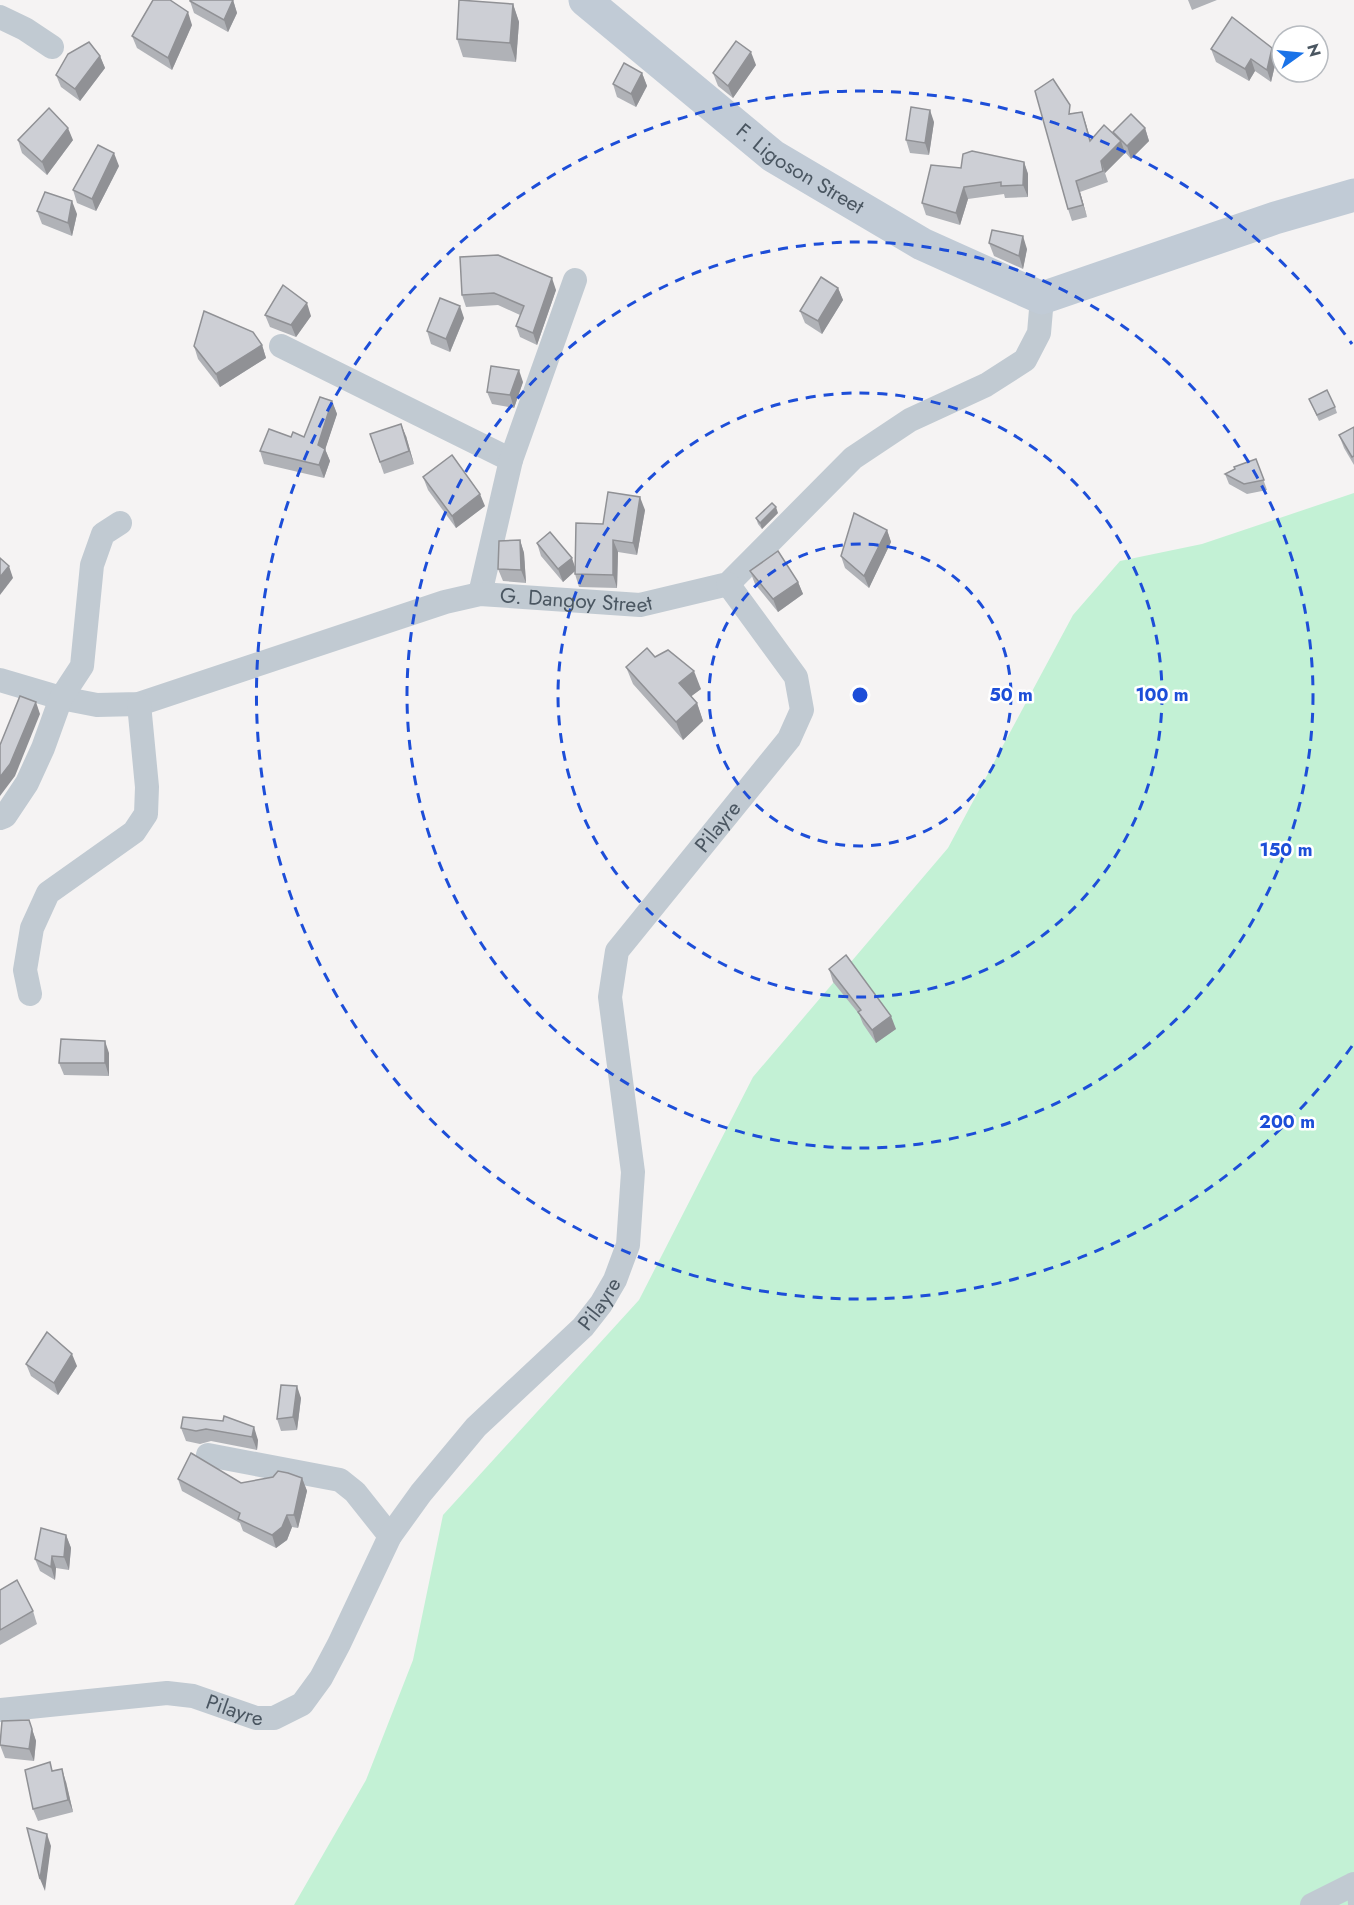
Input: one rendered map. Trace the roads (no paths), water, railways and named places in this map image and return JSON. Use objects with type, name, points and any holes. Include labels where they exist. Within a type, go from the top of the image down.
[{"type":"street","name":"F. Ligoson Street","points":[[585,0],[773,156],[922,244],[1042,297]]},
{"type":"street","points":[[0,17],[52,47]]},
{"type":"street","points":[[728,584],[853,458],[910,420],[986,385],[1025,360],[1039,333],[1042,297],[1275,218],[1354,195]]},
{"type":"street","points":[[480,594],[511,460],[575,280]]},
{"type":"street","points":[[280,346],[511,460]]},
{"type":"street","points":[[0,819],[5,816],[27,783],[43,748],[61,698],[82,666],[92,565],[103,534],[120,523]]},
{"type":"street","name":"G. Dangoy Street","points":[[0,680],[61,698],[97,705],[139,704],[445,602],[480,594],[640,605],[728,584]]},
{"type":"street","name":"Pilayre","points":[[0,1710],[167,1693],[193,1696],[256,1718],[274,1718],[302,1704],[321,1678],[390,1536],[449,1458],[476,1427],[583,1327],[615,1280],[628,1245],[633,1172],[618,1078],[610,997],[617,951],[789,739],[802,710],[796,677],[728,584]]},
{"type":"street","points":[[30,994],[25,970],[26,960],[32,928],[48,892],[134,832],[146,814],[147,787],[139,704]]},
{"type":"street","points":[[208,1455],[340,1480],[355,1492],[390,1536]]},
{"type":"street","points":[[1312,1905],[1354,1884]]},
{"type":"lane","points":[[1353,1905],[1354,1884]]}]
